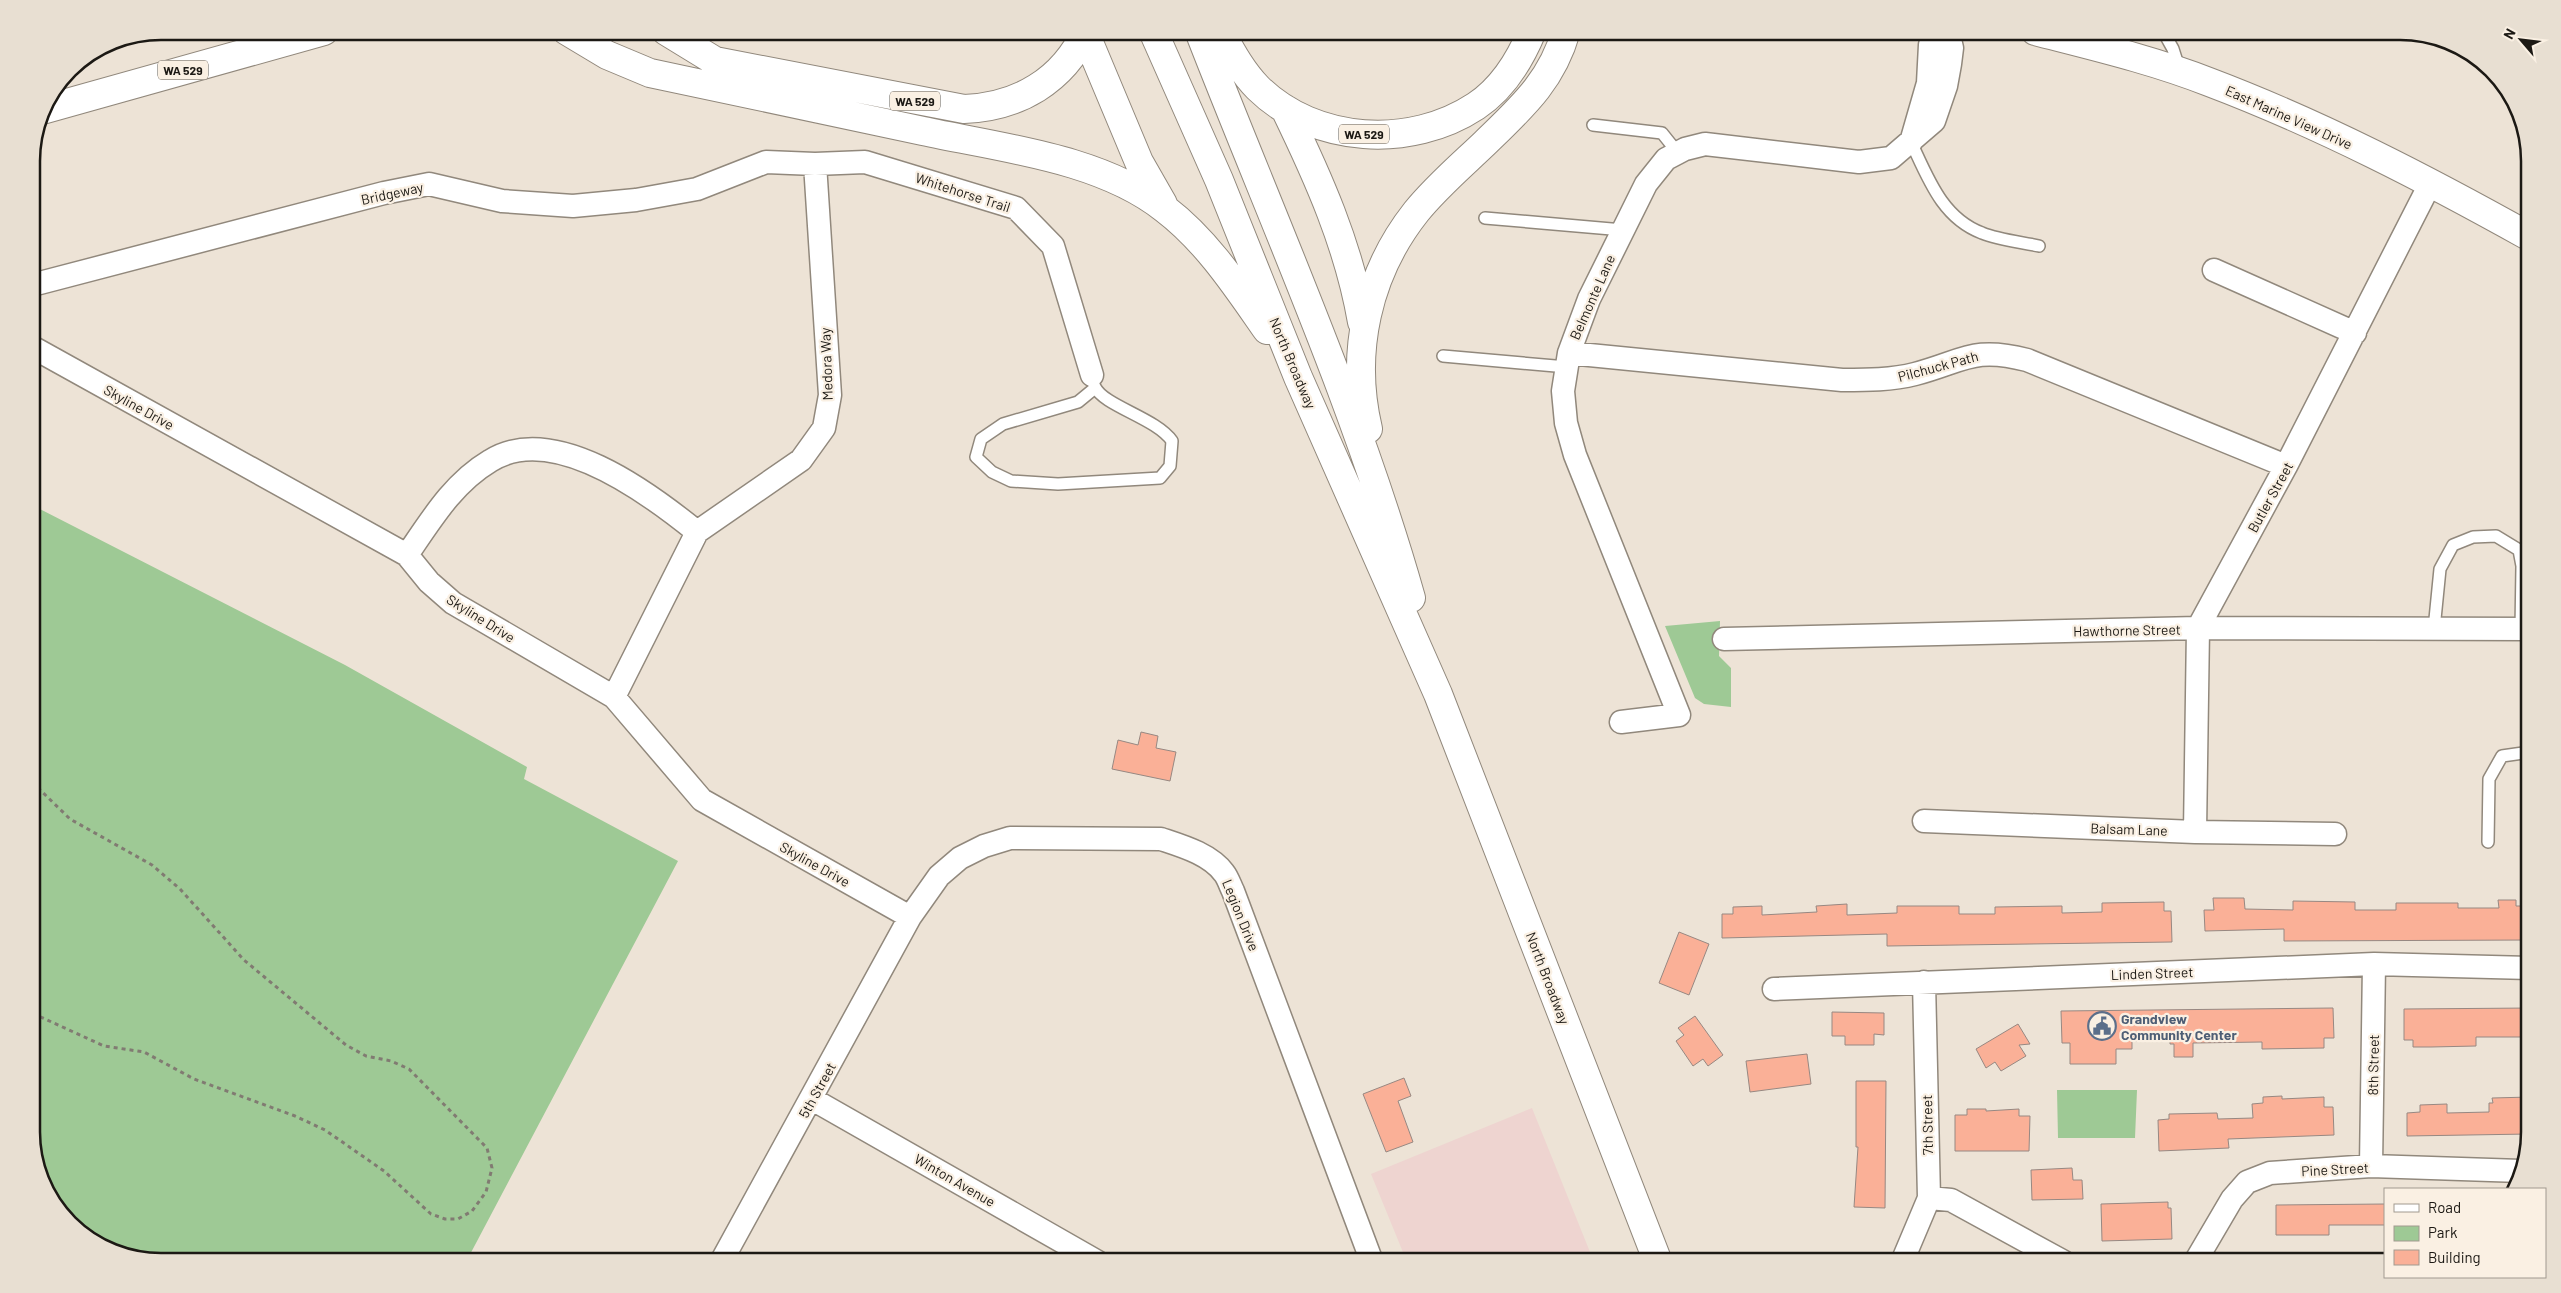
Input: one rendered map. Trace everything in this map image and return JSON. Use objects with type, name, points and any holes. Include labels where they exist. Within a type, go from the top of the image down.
[{"type":"main road","name":"WA 529","points":[[54,107],[292,40]]},
{"type":"main road","points":[[582,40],[608,55],[650,72],[1069,163],[1127,185],[1166,209],[1201,243],[1228,275],[1298,377]]},
{"type":"main road","points":[[610,40],[618,53],[650,72]]},
{"type":"main road","name":"WA 529","points":[[681,40],[715,61],[948,108],[983,109],[1018,99],[1044,84],[1071,58],[1081,40]]},
{"type":"main road","points":[[694,40],[698,47],[715,61]]},
{"type":"main road","points":[[1089,40],[1139,162],[1166,209]]},
{"type":"main road","name":"North Broadway","points":[[1157,40],[1219,180],[1298,377],[1438,694],[1654,1253]]},
{"type":"main road","name":"North Broadway","points":[[1203,40],[1332,368],[1389,521],[1438,694]]},
{"type":"main road","name":"WA 529","points":[[1225,40],[1233,56],[1258,88],[1285,109],[1316,124],[1340,131],[1373,135],[1407,133],[1436,126],[1477,106],[1508,76],[1524,44]]},
{"type":"main road","points":[[1389,521],[1364,410],[1360,375],[1363,330],[1378,276],[1395,243],[1416,212],[1439,187],[1530,99],[1560,54],[1564,40]]},
{"type":"main road","name":"East Marine View Drive","points":[[2070,40],[2208,81],[2286,114],[2431,182],[2521,232]]},
{"type":"main road","points":[[1285,109],[1340,232],[1357,294],[1363,330]]},
{"type":"street","points":[[1911,142],[1928,83],[1932,40]]},
{"type":"street","name":"Belmonte Lane","points":[[1621,722],[1679,715],[1575,455],[1566,423],[1563,391],[1568,360],[1588,299],[1646,184],[1666,159],[1678,152],[1705,144],[1859,162],[1891,158],[1934,121],[1946,86],[1952,48],[1950,40]]},
{"type":"street","name":"Bridgeway","points":[[40,284],[384,193],[429,184],[502,201],[573,206],[636,200],[696,189],[766,162],[815,164]]},
{"type":"street","name":"Whitehorse Trail","points":[[815,164],[865,162],[1016,208],[1053,246],[1094,382]]},
{"type":"street","name":"Medora Way","points":[[614,697],[697,532],[801,460],[824,428],[830,395],[815,164]]},
{"type":"street","name":"Butler Street","points":[[2195,832],[2198,628],[2286,466],[2431,182]]},
{"type":"street","points":[[2214,270],[2355,333]]},
{"type":"street","name":"Skyline Drive","points":[[40,351],[407,555],[429,582],[453,603],[614,697],[702,800],[910,917]]},
{"type":"street","name":"Pilchuck Path","points":[[1568,360],[1609,358],[1842,380],[1876,380],[1915,374],[1978,354],[2003,353],[2027,360],[2286,466]]},
{"type":"street","points":[[407,555],[444,501],[467,478],[490,460],[509,452],[537,449],[575,455],[654,498],[697,532]]},
{"type":"street","name":"Hawthorne Street","points":[[1724,640],[2198,628],[2521,629]]},
{"type":"street","name":"Balsam Lane","points":[[1924,821],[2195,832],[2335,834]]},
{"type":"street","name":"Legion Drive","points":[[910,917],[939,876],[960,858],[984,846],[1010,838],[1160,839],[1183,846],[1207,859],[1224,872],[1233,891],[1369,1253]]},
{"type":"street","name":"5th Street","points":[[726,1253],[910,917]]},
{"type":"street","name":"Linden Street","points":[[1774,989],[2374,964],[2521,968]]},
{"type":"street","name":"8th Street","points":[[2371,1166],[2374,964]]},
{"type":"street","name":"7th Street","points":[[1906,1253],[1929,1198],[1924,982]]},
{"type":"street","name":"Winton Avenue","points":[[812,1099],[1067,1253]]},
{"type":"street","name":"Pine Street","points":[[2200,1253],[2232,1199],[2247,1182],[2270,1173],[2371,1166],[2515,1171]]},
{"type":"street","points":[[1929,1198],[1950,1200],[2047,1253]]},
{"type":"lane","points":[[2168,40],[2173,48],[2180,72]]},
{"type":"lane","points":[[1593,125],[1662,133],[1678,152]]},
{"type":"lane","points":[[1911,142],[1939,199],[1962,222],[1983,234],[2039,246]]},
{"type":"lane","points":[[1485,218],[1623,230]]},
{"type":"lane","points":[[1444,356],[1568,360]]},
{"type":"lane","points":[[1094,382],[1109,400],[1165,430],[1172,441],[1170,466],[1160,478],[1058,484],[1012,481],[992,472],[976,457],[981,439],[1003,424],[1078,402],[1094,382]]},
{"type":"lane","points":[[2434,629],[2440,569],[2453,545],[2473,537],[2496,536],[2519,550],[2521,561]]},
{"type":"lane","points":[[2488,842],[2489,780],[2502,756],[2521,753]]},
{"type":"path","points":[[40,790],[70,819],[152,865],[180,889],[244,960],[346,1045],[366,1056],[392,1061],[409,1069],[487,1148],[492,1168],[486,1192],[472,1210],[458,1219],[445,1219],[431,1214],[384,1171],[325,1130],[295,1116],[194,1079],[144,1052],[104,1046],[40,1017]]},
{"type":"shaded area","points":[[1532,1108],[1590,1253],[1403,1253],[1371,1174]]},
{"type":"green space","points":[[40,509],[345,665],[527,767],[524,779],[678,861],[471,1253],[161,1253],[130,1249],[115,1244],[94,1233],[70,1212],[60,1199],[46,1171],[40,1140]]},
{"type":"green space","points":[[1720,621],[1719,656],[1731,668],[1731,707],[1704,704],[1695,698],[1665,626]]},
{"type":"green space","points":[[2057,1090],[2137,1090],[2135,1138],[2058,1138]]},
{"type":"building","points":[[1141,732],[1158,736],[1156,748],[1176,752],[1170,781],[1112,769],[1118,740],[1138,745]]},
{"type":"building","points":[[2213,898],[2244,898],[2245,909],[2293,910],[2293,901],[2355,902],[2355,910],[2396,910],[2396,903],[2458,903],[2458,908],[2499,908],[2498,900],[2516,900],[2516,906],[2521,906],[2521,940],[2284,941],[2284,929],[2205,931],[2204,910],[2214,910]]},
{"type":"building","points":[[2164,902],[2164,911],[2171,911],[2172,942],[1887,946],[1887,934],[1722,938],[1722,914],[1733,914],[1733,907],[1762,906],[1762,915],[1817,912],[1816,906],[1847,904],[1847,915],[1897,913],[1897,906],[1959,906],[1959,914],[1995,914],[1995,907],[2062,906],[2062,913],[2102,912],[2102,903]]},
{"type":"building","points":[[1679,932],[1709,944],[1689,995],[1659,983]]},
{"type":"building","points":[[2333,1008],[2334,1038],[2324,1038],[2324,1048],[2262,1049],[2262,1042],[2193,1043],[2193,1057],[2174,1057],[2174,1044],[2170,1044],[2170,1040],[2132,1041],[2132,1049],[2116,1049],[2116,1064],[2070,1064],[2070,1043],[2062,1043],[2061,1011]]},
{"type":"building","points":[[2521,1008],[2521,1037],[2476,1037],[2476,1046],[2413,1047],[2413,1040],[2404,1040],[2404,1009]]},
{"type":"building","points":[[1832,1012],[1884,1013],[1884,1035],[1874,1034],[1874,1045],[1845,1045],[1845,1036],[1832,1036]]},
{"type":"building","points":[[1695,1016],[1723,1055],[1708,1066],[1703,1059],[1693,1066],[1676,1041],[1684,1035],[1678,1028]]},
{"type":"building","points":[[2018,1024],[2030,1044],[2019,1045],[2026,1056],[2001,1071],[1995,1062],[1986,1068],[1976,1049]]},
{"type":"building","points":[[1807,1054],[1811,1084],[1750,1092],[1746,1061]]},
{"type":"building","points":[[1404,1078],[1411,1096],[1398,1101],[1413,1142],[1386,1152],[1363,1094]]},
{"type":"building","points":[[1856,1081],[1886,1081],[1885,1208],[1854,1207],[1858,1147],[1856,1147]]},
{"type":"building","points":[[2282,1096],[2282,1099],[2324,1097],[2324,1107],[2333,1107],[2334,1135],[2228,1139],[2229,1148],[2159,1151],[2158,1120],[2169,1119],[2169,1114],[2217,1113],[2218,1119],[2253,1118],[2252,1104],[2263,1103],[2263,1097]]},
{"type":"building","points":[[2521,1097],[2521,1134],[2407,1136],[2407,1113],[2420,1112],[2420,1105],[2447,1104],[2447,1113],[2489,1112],[2489,1103],[2493,1103],[2492,1098]]},
{"type":"building","points":[[1967,1109],[1986,1109],[1986,1111],[2019,1109],[2019,1116],[2030,1116],[2029,1151],[1955,1151],[1955,1115],[1967,1115]]},
{"type":"building","points":[[2072,1168],[2073,1180],[2082,1180],[2083,1199],[2032,1200],[2031,1170]]},
{"type":"building","points":[[2168,1202],[2168,1208],[2171,1208],[2172,1239],[2102,1241],[2101,1204]]},
{"type":"building","points":[[2384,1204],[2384,1225],[2329,1225],[2329,1235],[2276,1235],[2276,1205]]},
{"type":"place","name":"Grandview Community Center","points":[[2102,1026]]}]
